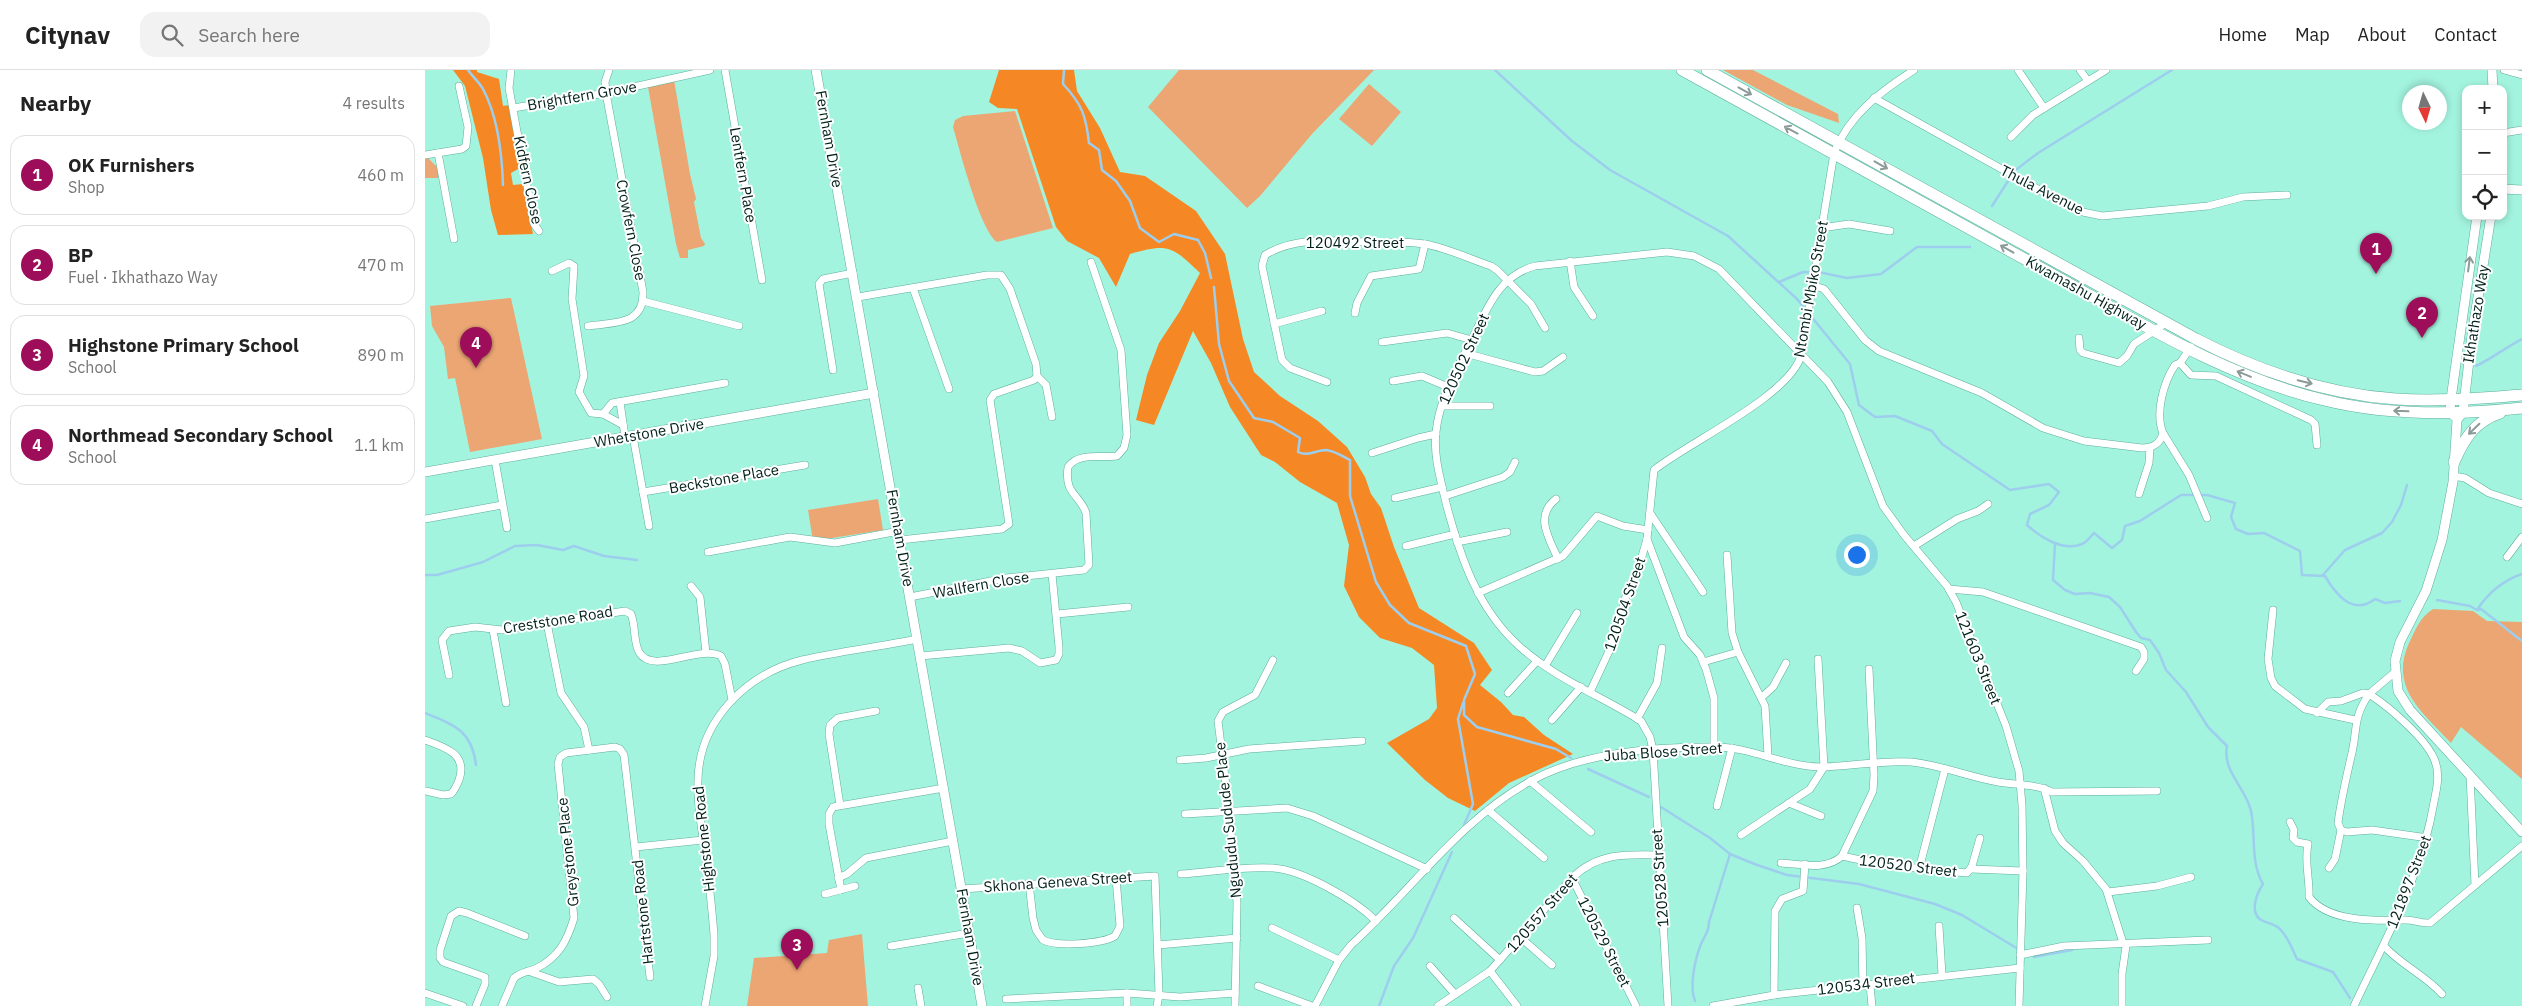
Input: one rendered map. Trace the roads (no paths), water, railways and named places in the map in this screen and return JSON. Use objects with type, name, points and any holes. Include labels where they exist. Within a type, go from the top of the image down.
[{"type":"main road","name":"Kwamashu Highway","points":[[1682,70],[1836,147],[2166,323],[2251,364],[2311,384],[2397,399],[2464,399],[2522,395]]},
{"type":"main road","name":"Kwamashu Highway","points":[[1707,70],[1836,147],[2155,331],[2190,350],[2264,382],[2324,400],[2397,411],[2456,415],[2522,408]]},
{"type":"main road","points":[[2454,462],[2463,441],[2469,433],[2491,415],[2508,410]]},
{"type":"street","name":"Kidfern Close","points":[[511,70],[508,80],[534,224],[539,231]]},
{"type":"street","name":"Crowfern Close","points":[[588,326],[633,317],[641,309],[643,301],[606,93],[605,82],[609,70]]},
{"type":"street","name":"Brightfern Grove","points":[[513,108],[606,93],[710,70]]},
{"type":"street","name":"Lentfern Place","points":[[725,70],[762,280]]},
{"type":"street","name":"Fernham Drive","points":[[816,70],[858,297],[982,1006]]},
{"type":"street","points":[[1836,147],[1874,98],[1914,70]]},
{"type":"street","points":[[2018,70],[2044,108]]},
{"type":"street","points":[[2080,70],[2088,82]]},
{"type":"street","points":[[2011,137],[2025,121],[2106,70]]},
{"type":"street","points":[[2492,70],[2493,85]]},
{"type":"street","points":[[2504,70],[2522,75]]},
{"type":"street","points":[[425,155],[462,149],[468,143],[468,127],[459,86]]},
{"type":"street","name":"Thula Avenue","points":[[1874,98],[2061,202],[2091,214],[2102,216],[2208,206],[2243,198],[2287,195]]},
{"type":"street","points":[[2507,132],[2522,130]]},
{"type":"street","name":"Ntombi Mbiko Street","points":[[1650,514],[1654,470],[1669,458],[1738,416],[1773,390],[1797,365],[1801,356],[1836,147]]},
{"type":"street","points":[[438,153],[454,239]]},
{"type":"street","points":[[2507,189],[2522,190]]},
{"type":"street","name":"Ikhathazo Way","points":[[2456,415],[2451,399],[2476,220]]},
{"type":"street","name":"Ikhathazo Way","points":[[2456,415],[2464,399],[2490,220]]},
{"type":"street","points":[[1821,228],[1849,224],[1890,231]]},
{"type":"street","name":"120492 Street","points":[[1327,382],[1283,363],[1262,266],[1262,259],[1268,253],[1300,242],[1425,244],[1491,266],[1531,304],[1545,328]]},
{"type":"street","points":[[1355,313],[1357,303],[1371,276],[1419,269],[1425,244]]},
{"type":"street","name":"120502 Street","points":[[1653,750],[1648,730],[1637,719],[1545,666],[1518,646],[1497,622],[1478,593],[1464,565],[1442,487],[1436,434],[1441,406],[1448,387],[1493,298],[1506,281],[1525,269],[1570,261],[1667,252],[1694,256],[1708,262],[1730,278],[1801,356]]},
{"type":"street","points":[[1570,261],[1574,287],[1593,316]]},
{"type":"street","name":"Wallfern Close","points":[[910,597],[1006,578],[1084,570],[1089,565],[1086,513],[1080,502],[1071,493],[1068,467],[1073,461],[1080,458],[1117,456],[1122,452],[1126,442],[1121,350],[1091,262]]},
{"type":"street","points":[[552,271],[569,263],[574,266],[572,299],[584,376],[579,392],[589,412],[603,414],[623,424]]},
{"type":"street","points":[[833,370],[819,284],[823,279],[853,273]]},
{"type":"street","points":[[858,297],[987,274],[1001,275],[1010,289],[1036,364],[1037,376],[1046,385],[1053,417]]},
{"type":"street","points":[[1813,282],[1824,289],[1865,340],[1879,351],[1897,360],[1982,393],[2043,428],[2083,441],[2150,448],[2161,440],[2163,434]]},
{"type":"street","points":[[913,288],[949,389]]},
{"type":"street","points":[[643,301],[686,314],[739,326]]},
{"type":"street","points":[[1274,324],[1321,311]]},
{"type":"street","points":[[2079,338],[2080,350],[2083,353],[2119,362],[2127,356],[2134,344],[2166,323]]},
{"type":"street","points":[[1382,342],[1447,334],[1472,340]]},
{"type":"street","points":[[2197,339],[2180,363],[2172,369],[2164,391],[2159,418],[2163,434],[2183,463],[2202,502],[2207,518]]},
{"type":"street","points":[[1465,353],[1535,372],[1543,371],[1563,357]]},
{"type":"street","name":"121603 Street","points":[[1801,356],[1828,382],[1843,404],[1883,506],[1949,589],[2006,726],[2015,754],[2021,785],[2023,871],[2019,1006]]},
{"type":"street","points":[[2180,363],[2191,375],[2216,376],[2311,420],[2315,424],[2317,445]]},
{"type":"street","points":[[708,552],[790,537],[835,543],[899,536],[1002,529],[1009,524],[990,400],[994,394],[1030,382],[1037,376]]},
{"type":"street","points":[[1393,381],[1422,376],[1448,387]]},
{"type":"street","points":[[603,414],[609,405],[620,402],[725,383]]},
{"type":"street","name":"Whetstone Drive","points":[[425,472],[874,393]]},
{"type":"street","points":[[620,402],[623,424],[629,436],[643,492],[649,526]]},
{"type":"street","points":[[1441,406],[1491,406]]},
{"type":"street","points":[[2456,415],[2453,476],[2442,540],[2426,591],[2397,651],[2395,672],[2403,700],[2522,832]]},
{"type":"street","points":[[1372,453],[1436,434]]},
{"type":"street","points":[[2139,494],[2149,463],[2150,448]]},
{"type":"street","points":[[495,460],[507,528]]},
{"type":"street","points":[[1445,496],[1503,477],[1510,472],[1515,462]]},
{"type":"street","name":"Beckstone Place","points":[[643,492],[805,465]]},
{"type":"street","points":[[2453,476],[2465,478],[2489,493],[2522,504]]},
{"type":"street","points":[[1395,498],[1442,487]]},
{"type":"street","points":[[1556,498],[1546,508],[1544,519],[1558,559]]},
{"type":"street","points":[[1914,546],[1957,519],[1979,512],[1988,504]]},
{"type":"street","points":[[425,519],[502,505]]},
{"type":"street","points":[[1650,514],[1703,592]]},
{"type":"street","name":"120504 Street","points":[[1590,692],[1617,631],[1627,593],[1638,570],[1647,539],[1650,514]]},
{"type":"street","points":[[1478,593],[1558,559],[1569,551],[1597,516],[1623,526],[1648,530]]},
{"type":"street","points":[[1457,542],[1507,532]]},
{"type":"street","points":[[1406,546],[1455,534]]},
{"type":"street","points":[[2507,556],[2522,537]]},
{"type":"street","points":[[1647,539],[1685,637],[1703,662],[1714,698],[1714,747]]},
{"type":"street","points":[[1727,555],[1732,633],[1738,652],[1762,697],[1767,721],[1768,756]]},
{"type":"street","name":"Wallfern Close","points":[[920,656],[1009,648],[1022,651],[1040,663],[1050,663],[1056,660],[1059,654],[1052,574]]},
{"type":"street","points":[[691,586],[700,598],[706,653],[716,653],[723,659],[732,700]]},
{"type":"street","points":[[1949,589],[1972,590],[1989,594],[2141,647],[2144,652],[2144,659],[2136,671]]},
{"type":"street","points":[[1057,614],[1128,607]]},
{"type":"street","points":[[2273,610],[2269,644],[2271,678],[2278,689],[2286,693],[2305,709],[2355,720]]},
{"type":"street","name":"Creststone Road","points":[[449,675],[443,640],[445,634],[475,627],[493,630],[625,611],[629,612],[633,618],[639,652],[646,660],[655,662],[706,653]]},
{"type":"street","points":[[1545,666],[1577,613]]},
{"type":"street","points":[[547,623],[561,693],[584,727],[589,750]]},
{"type":"street","points":[[493,630],[506,703]]},
{"type":"street","name":"Highstone Road","points":[[705,1006],[714,956],[714,935],[698,780],[699,765],[718,716],[752,682],[783,666],[802,660],[917,639]]},
{"type":"street","points":[[1637,719],[1657,683],[1662,648]]},
{"type":"street","points":[[1703,662],[1738,652]]},
{"type":"street","name":"Ngududu Sudude Place","points":[[1235,1006],[1237,938],[1235,871],[1218,717],[1228,708],[1255,695],[1273,660]]},
{"type":"street","points":[[1741,835],[1814,785],[1824,767],[1818,660]]},
{"type":"street","points":[[1508,693],[1537,661]]},
{"type":"street","points":[[1762,697],[1773,687],[1785,663]]},
{"type":"street","points":[[1781,863],[1805,868],[1828,865],[1842,856],[1869,801],[1874,784],[1874,762],[1869,668]]},
{"type":"street","points":[[2329,868],[2335,859],[2341,830],[2338,823],[2340,803],[2351,756],[2355,720],[2360,706],[2369,694],[2395,672]]},
{"type":"street","points":[[1552,720],[1581,687]]},
{"type":"street","points":[[2317,713],[2328,702],[2341,701],[2363,693],[2369,694]]},
{"type":"street","name":"121897 Street","points":[[2354,1006],[2384,946],[2428,838],[2438,778],[2435,759],[2396,713],[2369,694]]},
{"type":"street","points":[[840,804],[829,734],[830,724],[838,718],[876,711]]},
{"type":"street","points":[[425,740],[455,752],[461,769],[457,786],[451,794],[443,795],[426,791]]},
{"type":"street","points":[[1180,760],[1249,749],[1363,741]]},
{"type":"street","name":"Hartstone Road","points":[[589,750],[615,747],[622,751],[636,847],[650,977]]},
{"type":"street","points":[[1717,806],[1732,748]]},
{"type":"street","name":"Juba Blose Street","points":[[1313,1006],[1339,960],[1427,869],[1488,810],[1530,781],[1591,758],[1653,750],[1732,748],[1801,765],[1824,767],[1874,762],[1913,762],[2021,785],[2044,788],[2052,792],[2157,791]]},
{"type":"street","name":"Greystone Place","points":[[502,1006],[514,978],[558,953],[566,941],[574,918],[558,759],[566,753],[589,750]]},
{"type":"street","name":"120528 Street","points":[[1653,750],[1669,1006]]},
{"type":"street","points":[[1919,869],[1941,792],[1945,769]]},
{"type":"street","points":[[2470,775],[2475,885]]},
{"type":"street","points":[[1530,781],[1591,832]]},
{"type":"street","points":[[841,890],[829,814],[833,807],[840,804],[944,788]]},
{"type":"street","points":[[2044,788],[2058,837],[2083,861],[2108,892],[2123,943],[2126,946],[2122,974],[2122,1006]]},
{"type":"street","points":[[1789,803],[1821,816]]},
{"type":"street","points":[[1185,814],[1270,808],[1299,811],[1427,869]]},
{"type":"street","points":[[1488,810],[1544,858]]},
{"type":"street","points":[[2291,822],[2294,830],[2293,838],[2297,842],[2307,844],[2305,859],[2310,883],[2309,897],[2314,903],[2335,914],[2394,921],[2406,919],[2421,924],[2430,922],[2522,846]]},
{"type":"street","points":[[2341,830],[2347,832],[2373,830],[2428,838]]},
{"type":"street","name":"120520 Street","points":[[1842,856],[1861,861],[1963,874],[1971,869],[1980,838]]},
{"type":"street","name":"Hartstone Road","points":[[636,847],[703,840]]},
{"type":"street","points":[[838,878],[847,874],[861,861],[872,856],[953,841]]},
{"type":"street","name":"120557 Street","points":[[1438,1006],[1454,993],[1490,971],[1572,878],[1586,865],[1602,858],[1627,854],[1659,855]]},
{"type":"street","points":[[1181,874],[1258,868],[1286,870],[1348,899],[1376,921]]},
{"type":"street","points":[[1774,995],[1774,922],[1777,904],[1786,895],[1803,887],[1805,868]]},
{"type":"street","points":[[1971,869],[2023,871]]},
{"type":"street","name":"Skhona Geneva Street","points":[[962,890],[1155,876],[1158,945]]},
{"type":"street","points":[[2108,892],[2157,886],[2191,877]]},
{"type":"street","points":[[1029,884],[1036,930],[1043,940],[1062,944],[1099,941],[1115,936],[1120,926],[1116,878]]},
{"type":"street","name":"120529 Street","points":[[1572,878],[1636,1006]]},
{"type":"street","points":[[825,894],[855,886]]},
{"type":"street","points":[[1857,908],[1867,985],[1872,1006]]},
{"type":"street","points":[[476,1006],[485,984],[485,976],[443,962],[440,958],[440,950],[455,912],[467,913],[525,936]]},
{"type":"street","points":[[1454,918],[1500,960]]},
{"type":"street","points":[[1939,926],[1942,975]]},
{"type":"street","points":[[1272,928],[1339,960]]},
{"type":"street","points":[[891,946],[969,933]]},
{"type":"street","points":[[1157,1006],[1159,995],[1158,945],[1237,938]]},
{"type":"street","points":[[1521,938],[1552,965]]},
{"type":"street","points":[[2020,954],[2064,946],[2208,940]]},
{"type":"street","points":[[2384,946],[2399,960],[2432,983],[2442,994]]},
{"type":"street","points":[[1430,966],[1454,993]]},
{"type":"street","name":"120534 Street","points":[[1713,1006],[1774,995],[2019,968]]},
{"type":"street","points":[[528,971],[559,982],[588,978],[599,984],[607,997]]},
{"type":"street","points":[[1490,971],[1517,1006]]},
{"type":"street","points":[[1258,986],[1313,1006]]},
{"type":"street","points":[[918,988],[921,1006]]},
{"type":"street","points":[[425,993],[463,1006]]},
{"type":"street","points":[[1005,999],[1127,993],[1179,997],[1235,994]]},
{"type":"street","points":[[1127,993],[1127,1006]]},
{"type":"street","points":[[1024,998],[1025,1006]]},
{"type":"waterway","points":[[468,70],[483,89],[496,123],[502,160],[503,185]]},
{"type":"waterway","points":[[1064,70],[1063,84],[1079,104],[1086,125],[1089,143],[1099,150],[1102,170],[1116,181],[1130,201],[1140,228],[1159,242],[1174,234],[1198,240],[1205,253],[1211,278]]},
{"type":"waterway","points":[[1495,70],[1572,141],[1610,170],[1728,236],[1797,299],[1806,310]]},
{"type":"waterway","points":[[2017,169],[2038,153],[2172,70]]},
{"type":"waterway","points":[[1992,206],[2008,181]]},
{"type":"waterway","points":[[1779,282],[1803,272],[1823,273],[1847,278],[1881,274],[1917,247],[1970,247]]},
{"type":"waterway","points":[[1214,287],[1219,344],[1229,381],[1254,418],[1273,422],[1300,438],[1298,452],[1309,454],[1326,450],[1350,460],[1350,496],[1376,582],[1390,605],[1409,623],[1466,646],[1475,674],[1464,700],[1464,715],[1477,727],[1556,749],[1571,758]]},
{"type":"waterway","points":[[1810,315],[1850,364],[1859,405],[1875,417],[1895,416],[1932,431],[1942,444],[2010,490],[2049,484],[2059,492],[2049,505],[2030,514],[2027,525],[2052,542],[2060,545],[2075,546],[2085,542],[2094,533],[2112,548],[2122,540],[2125,526],[2140,521],[2181,495],[2207,495],[2235,503],[2231,517],[2236,529],[2248,534],[2264,533],[2300,551],[2302,575],[2325,576],[2334,590],[2346,601],[2359,605],[2367,604],[2375,599],[2385,603],[2400,601]]},
{"type":"waterway","points":[[2476,366],[2522,339]]},
{"type":"waterway","points":[[2322,576],[2345,550],[2382,533],[2392,522],[2401,505],[2407,485]]},
{"type":"waterway","points":[[2055,543],[2053,580],[2065,590],[2075,594],[2090,593],[2109,597],[2120,607],[2141,638],[2150,640],[2159,653],[2166,670],[2186,692],[2208,727],[2227,746],[2226,755],[2228,763],[2251,811],[2256,867],[2263,884],[2255,902],[2257,917],[2282,931],[2297,959],[2333,972],[2350,998]]},
{"type":"waterway","points":[[425,575],[437,575],[483,562],[515,546],[537,545],[563,550],[574,546],[604,556],[637,560]]},
{"type":"waterway","points":[[2437,600],[2470,606],[2477,610],[2496,588],[2522,574]]},
{"type":"waterway","points":[[2478,610],[2481,609],[2522,641]]},
{"type":"waterway","points":[[1463,703],[1458,719],[1473,804],[1464,825]]},
{"type":"waterway","points":[[425,713],[445,721],[466,737],[471,744],[476,765]]},
{"type":"waterway","points":[[1588,769],[1649,797]]},
{"type":"waterway","points":[[1661,807],[1710,838],[1730,854],[1757,865],[1787,875],[1859,884],[1935,904],[1962,915],[2018,949]]},
{"type":"waterway","points":[[1379,1006],[1394,966],[1413,938],[1452,852]]},
{"type":"waterway","points":[[1695,1001],[1693,995],[1695,965],[1701,944],[1708,931],[1709,922],[1730,854]]},
{"type":"waterway","points":[[2034,957],[2072,950]]},
{"type":"place","name":"OK Furnishers","points":[[2376,274]]},
{"type":"place","name":"BP","points":[[2422,338]]},
{"type":"place","name":"Northmead Secondary School","points":[[476,368]]},
{"type":"place","name":"Highstone Primary School","points":[[797,970]]}]
